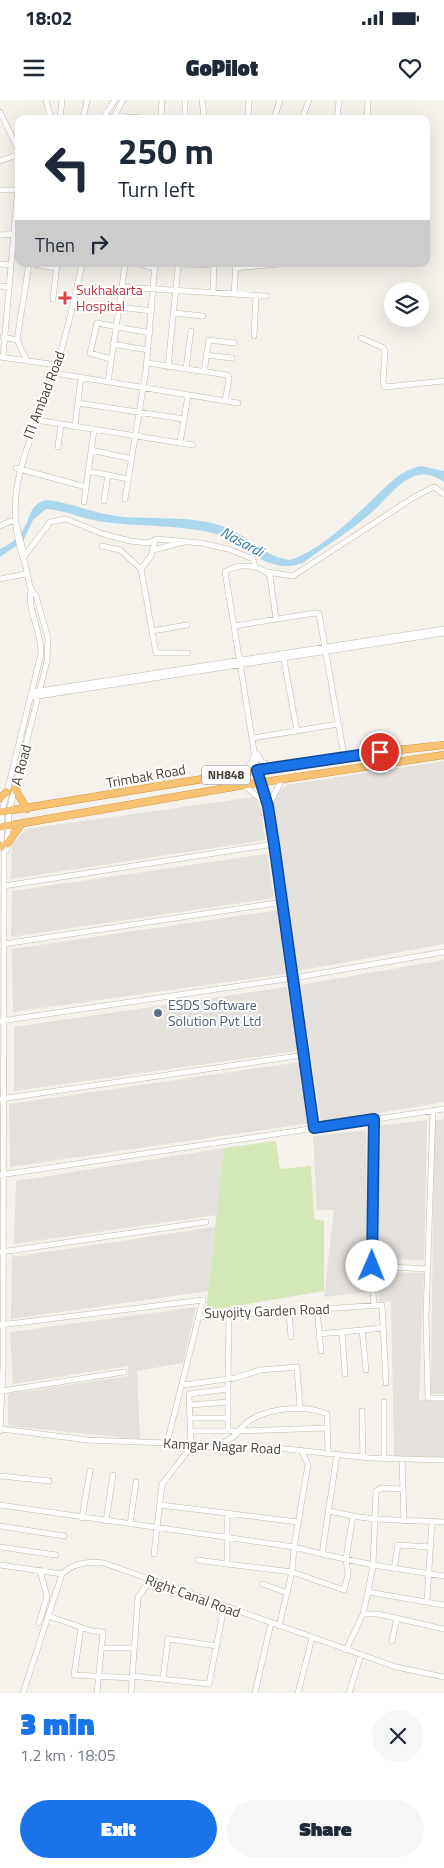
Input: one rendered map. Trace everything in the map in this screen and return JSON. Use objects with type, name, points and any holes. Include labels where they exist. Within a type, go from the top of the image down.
[{"type":"highway","name":"Trimbak Road","points":[[4,812],[344,756],[444,745]]},
{"type":"highway","points":[[244,785],[262,784],[444,755]]},
{"type":"highway","name":"NH848","points":[[3,826],[244,785]]},
{"type":"highway","points":[[14,789],[27,808]]},
{"type":"highway","points":[[0,798],[7,792]]},
{"type":"highway","points":[[3,847],[22,823]]},
{"type":"street","points":[[46,100],[50,115]]},
{"type":"street","points":[[60,115],[62,100]]},
{"type":"street","points":[[84,115],[86,100]]},
{"type":"street","points":[[105,115],[115,100]]},
{"type":"street","points":[[115,115],[123,100]]},
{"type":"street","points":[[161,115],[162,100]]},
{"type":"street","points":[[185,100],[185,115]]},
{"type":"street","points":[[202,100],[204,115]]},
{"type":"street","points":[[248,115],[249,100]]},
{"type":"street","points":[[275,115],[280,100]]},
{"type":"street","points":[[303,115],[309,100]]},
{"type":"street","points":[[337,100],[337,115]]},
{"type":"street","points":[[367,115],[368,100]]},
{"type":"street","points":[[0,112],[15,144]]},
{"type":"street","points":[[0,161],[15,154]]},
{"type":"street","points":[[0,190],[15,190]]},
{"type":"street","points":[[0,235],[15,234]]},
{"type":"street","points":[[15,245],[7,299],[3,309],[1,357],[57,365]]},
{"type":"street","points":[[0,264],[15,262]]},
{"type":"street","points":[[27,361],[17,340],[28,267]]},
{"type":"street","points":[[53,299],[57,267]]},
{"type":"street","name":"ITI Ambad Road","points":[[22,555],[9,500],[16,468],[57,365],[70,324],[81,267]]},
{"type":"street","points":[[108,382],[125,267]]},
{"type":"street","points":[[125,499],[144,388],[155,267]]},
{"type":"street","points":[[168,366],[175,313],[178,267]]},
{"type":"street","points":[[213,293],[214,267]]},
{"type":"street","points":[[234,294],[235,267]]},
{"type":"street","points":[[0,286],[9,287]]},
{"type":"street","points":[[122,286],[266,296]]},
{"type":"street","points":[[254,336],[256,296]]},
{"type":"street","points":[[0,298],[7,299]]},
{"type":"street","points":[[119,307],[152,311]]},
{"type":"street","points":[[175,313],[203,316]]},
{"type":"street","points":[[111,359],[90,353],[97,323],[150,332]]},
{"type":"street","points":[[186,369],[191,331]]},
{"type":"street","points":[[3,337],[17,340]]},
{"type":"street","points":[[361,338],[385,350],[382,382],[385,387],[444,380]]},
{"type":"street","points":[[204,372],[209,340],[234,343]]},
{"type":"street","points":[[114,344],[148,350]]},
{"type":"street","points":[[206,355],[232,358]]},
{"type":"street","points":[[147,364],[228,376],[225,401]]},
{"type":"street","points":[[54,373],[238,403]]},
{"type":"street","points":[[75,427],[82,377]]},
{"type":"street","points":[[180,443],[188,395]]},
{"type":"street","points":[[78,403],[184,419]]},
{"type":"street","points":[[36,420],[193,445]]},
{"type":"street","points":[[58,447],[61,424]]},
{"type":"street","points":[[84,502],[94,430]]},
{"type":"street","points":[[91,450],[132,459]]},
{"type":"street","points":[[16,468],[86,487]]},
{"type":"street","points":[[88,470],[128,479]]},
{"type":"street","points":[[104,501],[108,475]]},
{"type":"street","points":[[314,1128],[268,806],[257,770],[225,572],[231,569],[255,567],[267,572],[293,576],[416,496],[434,487],[442,490],[444,494]]},
{"type":"street","points":[[22,555],[50,522],[66,519],[104,534],[130,541],[148,543],[155,540],[201,542],[228,549],[253,560],[255,567]]},
{"type":"street","points":[[0,526],[13,523]]},
{"type":"street","points":[[141,569],[152,550],[155,540]]},
{"type":"street","points":[[152,550],[175,546],[184,541]]},
{"type":"street","points":[[102,546],[120,550],[141,569],[156,653],[188,652]]},
{"type":"street","name":"A Road","points":[[3,847],[4,812],[14,789],[47,661],[49,643],[36,596],[31,590],[26,574],[22,555]]},
{"type":"street","points":[[267,572],[270,576],[276,619]]},
{"type":"street","points":[[0,580],[26,574]]},
{"type":"street","points":[[4,812],[7,792],[42,646],[30,598],[31,590]]},
{"type":"street","points":[[234,626],[315,613],[319,614],[344,756]]},
{"type":"street","points":[[152,631],[186,625]]},
{"type":"street","points":[[326,650],[444,629]]},
{"type":"street","points":[[32,694],[444,633]]},
{"type":"street","points":[[283,656],[297,731]]},
{"type":"street","points":[[253,738],[338,724]]},
{"type":"street","points":[[254,747],[262,762],[274,767]]},
{"type":"street","points":[[244,772],[254,757],[254,747]]},
{"type":"street","points":[[268,806],[282,780]]},
{"type":"street","points":[[244,785],[268,806]]},
{"type":"street","points":[[4,886],[274,844]]},
{"type":"street","points":[[0,1430],[2,1391],[3,847]]},
{"type":"street","points":[[4,944],[283,902]]},
{"type":"street","points":[[2,1021],[292,978],[444,952]]},
{"type":"street","points":[[2,1099],[304,1055]]},
{"type":"street","points":[[2,1175],[444,1109]]},
{"type":"street","points":[[433,1110],[426,1385],[428,1398],[444,1398]]},
{"type":"street","points":[[374,1119],[373,1290],[374,1305],[382,1305],[386,1383]]},
{"type":"street","points":[[2,1252],[206,1222]]},
{"type":"street","points":[[372,1266],[428,1269]]},
{"type":"street","name":"Suyojity Garden Road","points":[[2,1325],[203,1300],[199,1317],[374,1305]]},
{"type":"street","points":[[317,1310],[320,1351]]},
{"type":"street","points":[[289,1312],[291,1337]]},
{"type":"street","points":[[228,1430],[228,1389],[230,1378],[228,1378],[229,1315]]},
{"type":"street","points":[[167,1443],[199,1317]]},
{"type":"street","points":[[319,1334],[382,1328]]},
{"type":"street","points":[[362,1330],[366,1370]]},
{"type":"street","points":[[342,1332],[345,1374]]},
{"type":"street","points":[[182,1385],[248,1375],[260,1370],[297,1367],[300,1408]]},
{"type":"street","points":[[2,1391],[124,1372]]},
{"type":"street","points":[[154,1554],[162,1484],[191,1447],[189,1394],[228,1389]]},
{"type":"street","points":[[190,1405],[228,1402]]},
{"type":"street","points":[[384,1402],[384,1458]]},
{"type":"street","points":[[217,1447],[227,1438],[235,1436],[244,1424],[264,1414],[300,1408],[327,1414],[328,1453]]},
{"type":"street","points":[[362,1411],[363,1457]]},
{"type":"street","points":[[190,1418],[228,1418]]},
{"type":"street","points":[[190,1431],[327,1428]]},
{"type":"street","name":"Kamgar Nagar Road","points":[[0,1430],[88,1440],[167,1443],[191,1447],[301,1450],[363,1457],[444,1460]]},
{"type":"street","points":[[279,1626],[292,1572],[294,1547],[308,1464],[301,1450]]},
{"type":"street","points":[[322,1554],[337,1454]]},
{"type":"street","points":[[402,1459],[404,1520]]},
{"type":"street","points":[[82,1518],[90,1471]]},
{"type":"street","points":[[106,1521],[113,1475]]},
{"type":"street","points":[[0,1476],[49,1481]]},
{"type":"street","points":[[130,1524],[136,1482]]},
{"type":"street","points":[[346,1650],[363,1614],[368,1592],[373,1565],[377,1489],[402,1489]]},
{"type":"street","points":[[0,1505],[294,1547],[373,1565],[444,1576]]},
{"type":"street","points":[[160,1505],[298,1522]]},
{"type":"street","points":[[329,1511],[374,1520],[444,1522]]},
{"type":"street","points":[[227,1513],[227,1564]]},
{"type":"street","points":[[198,1560],[292,1572],[344,1590],[348,1575],[346,1559],[352,1516]]},
{"type":"street","points":[[427,1601],[432,1521]]},
{"type":"street","points":[[0,1526],[64,1536]]},
{"type":"street","points":[[394,1569],[398,1545],[430,1547]]},
{"type":"street","points":[[0,1547],[56,1555]]},
{"type":"street","name":"Right Canal Road","points":[[62,1574],[68,1568],[96,1562],[396,1667],[444,1678]]},
{"type":"street","points":[[0,1564],[62,1574],[23,1693]]},
{"type":"street","points":[[39,1623],[47,1597],[40,1570]]},
{"type":"street","points":[[131,1693],[138,1597],[150,1581]]},
{"type":"street","points":[[263,1584],[287,1593]]},
{"type":"street","points":[[368,1592],[444,1605]]},
{"type":"street","points":[[81,1628],[74,1675],[163,1679],[209,1684],[224,1607]]},
{"type":"street","points":[[363,1614],[378,1614],[444,1629]]},
{"type":"street","points":[[48,1616],[81,1628],[103,1632],[97,1693]]},
{"type":"street","points":[[392,1641],[397,1618]]},
{"type":"street","points":[[255,1693],[271,1624]]},
{"type":"street","points":[[298,1693],[312,1638]]},
{"type":"street","points":[[163,1679],[168,1639],[217,1646]]},
{"type":"street","points":[[102,1648],[134,1648]]},
{"type":"street","points":[[350,1693],[361,1655]]},
{"type":"shaded area","points":[[444,761],[444,944],[298,971],[273,799],[286,785]]},
{"type":"shaded area","points":[[254,797],[261,808],[265,840],[11,879],[12,844],[26,829]]},
{"type":"shaded area","points":[[267,854],[274,898],[11,937],[12,891]]},
{"type":"shaded area","points":[[279,910],[285,974],[13,1012],[12,949]]},
{"type":"shaded area","points":[[444,960],[444,1102],[321,1123],[300,985]]},
{"type":"shaded area","points":[[287,987],[298,1051],[14,1091],[14,1027]]},
{"type":"shaded area","points":[[300,1062],[310,1123],[10,1167],[9,1104]]},
{"type":"shaded area","points":[[444,1119],[444,1394],[431,1394],[434,1121]]},
{"type":"shaded area","points":[[427,1120],[424,1260],[375,1259],[377,1126]]},
{"type":"shaded area","points":[[366,1130],[368,1292],[324,1297],[334,1210],[317,1210],[313,1136]]},
{"type":"shaded area","points":[[224,1148],[217,1215],[14,1244],[16,1181]]},
{"type":"shaded area","points":[[215,1227],[208,1291],[11,1319],[12,1257]]},
{"type":"shaded area","points":[[378,1272],[424,1273],[419,1400],[444,1401],[444,1458],[394,1456],[391,1302],[379,1301]]},
{"type":"shaded area","points":[[196,1307],[183,1363],[137,1371],[140,1439],[8,1426],[8,1394],[128,1376],[128,1366],[13,1384],[10,1332]]},
{"type":"green space","points":[[276,1141],[280,1169],[311,1166],[314,1219],[324,1221],[324,1291],[206,1311],[224,1148]]},
{"type":"water","name":"Nasardi","points":[[421,466],[444,471],[444,482],[433,476],[422,474],[404,482],[355,526],[303,563],[296,565],[282,566],[269,563],[249,552],[235,540],[202,531],[98,521],[46,509],[33,520],[23,541],[0,557],[0,549],[18,537],[32,510],[45,500],[116,516],[196,520],[222,526],[239,534],[271,555],[289,560],[321,544],[392,481],[413,468]]},
{"type":"place","name":"Sukhakarta Hospital","points":[[65,298]]},
{"type":"place","name":"ESDS Software Solution Pvt Ltd","points":[[158,1013]]},
{"type":"route","points":[[372,1266],[374,1119],[314,1128],[268,806],[257,770],[380,752]]}]
